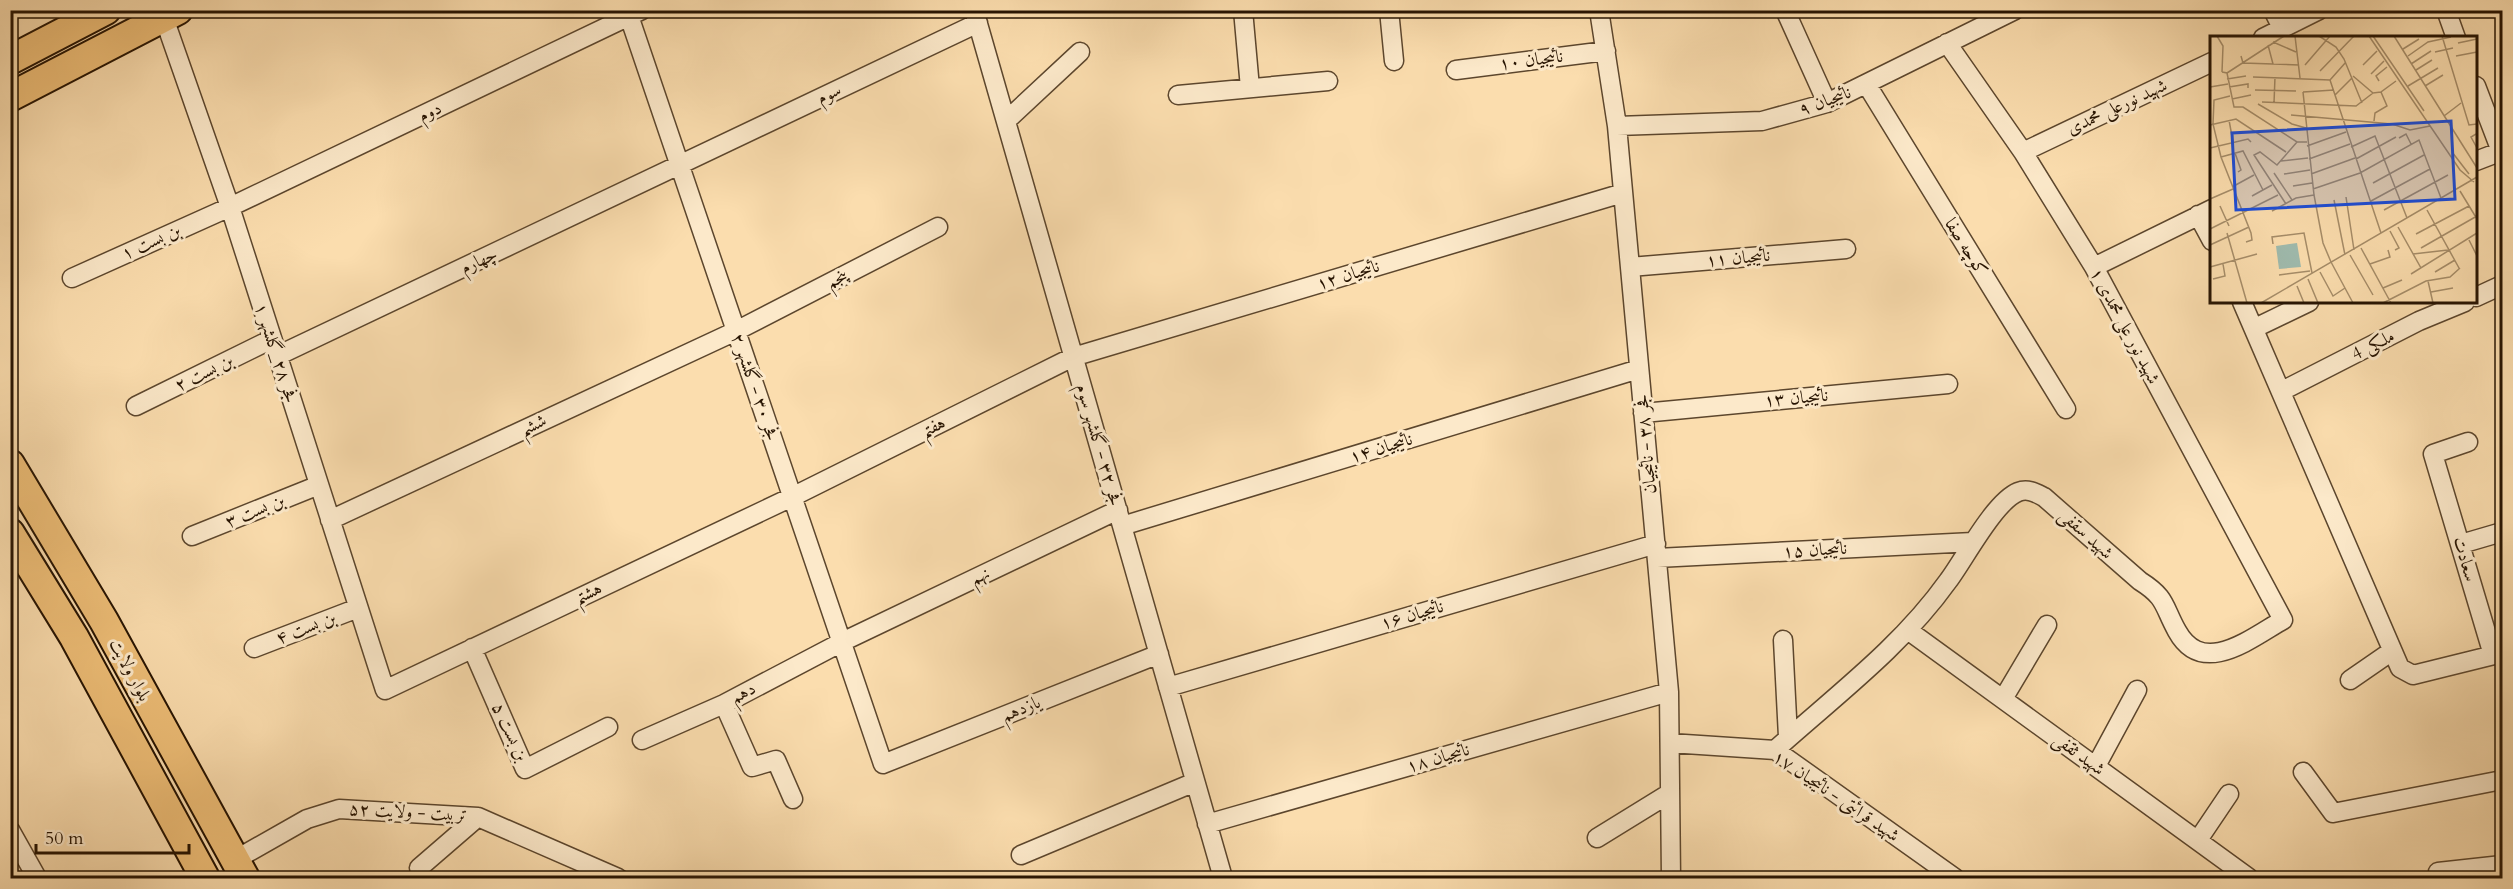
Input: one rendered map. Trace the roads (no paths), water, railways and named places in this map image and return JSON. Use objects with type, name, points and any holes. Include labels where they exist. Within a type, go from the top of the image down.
[{"type":"main road","points":[[23,91],[171,14]]},
{"type":"main road","points":[[96,16],[82,32],[89,45],[99,51]]},
{"type":"main road","points":[[16,58],[96,16]]},
{"type":"main road","points":[[16,58],[31,60],[38,73],[23,91]]},
{"type":"main road","name":"بلوار ولایت","points":[[10,464],[104,621],[239,870]]},
{"type":"main road","name":"بلوار ولایت","points":[[10,532],[74,637],[205,879]]},
{"type":"street","points":[[1243,10],[1250,88]]},
{"type":"street","points":[[1389,10],[1394,61]]},
{"type":"street","name":"فجر ۳۸ - نائیجیان","points":[[1599,10],[1617,126],[1669,692],[1671,879]]},
{"type":"street","name":"نائیجیان ۹","points":[[1617,126],[1762,121],[1827,104],[2015,10]]},
{"type":"street","points":[[2273,10],[2282,28]]},
{"type":"street","points":[[2267,36],[2319,10]]},
{"type":"street","points":[[2446,10],[2455,36]]},
{"type":"street","points":[[1786,11],[1827,104]]},
{"type":"street","name":"فجر ۳۰ - گلشهر ۲","points":[[633,13],[680,165],[883,764]]},
{"type":"street","name":"دوم","points":[[230,207],[633,13]]},
{"type":"street","name":"فجر ۲۸_گلشهر ۱","points":[[171,14],[230,207],[385,690]]},
{"type":"street","name":"سوم","points":[[680,165],[976,17]]},
{"type":"street","name":"فجر ۳۲ - گلشهر سوم","points":[[976,17],[1223,879]]},
{"type":"street","name":"شهید نور علی محمدی ۱","points":[[1947,43],[2023,152],[2094,267],[2283,620]]},
{"type":"street","name":"نائیجیان ۱۰","points":[[1456,70],[1606,51]]},
{"type":"street","points":[[1006,121],[1080,52]]},
{"type":"street","name":"شهید نورعلی محمدی","points":[[2023,152],[2210,62]]},
{"type":"street","points":[[1178,95],[1328,81]]},
{"type":"street","name":"کوچه صفا","points":[[1867,85],[2066,409]]},
{"type":"street","points":[[2477,91],[2502,152],[2477,160]]},
{"type":"street","name":"چهارم","points":[[275,348],[680,165]]},
{"type":"street","name":"نائیجیان ۱۲","points":[[1073,357],[1623,193]]},
{"type":"street","name":"بن بست ۱","points":[[72,278],[230,207]]},
{"type":"street","points":[[2094,267],[2205,212],[2210,236]]},
{"type":"street","name":"پنجم","points":[[736,331],[938,227]]},
{"type":"street","name":"نائیجیان ۱۱","points":[[1630,267],[1846,249]]},
{"type":"street","points":[[2477,296],[2502,285]]},
{"type":"street","points":[[2242,303],[2400,668],[2413,675],[2498,654]]},
{"type":"street","points":[[2255,328],[2307,303]]},
{"type":"street","name":"ملکی 4","points":[[2282,391],[2419,321],[2463,303]]},
{"type":"street","name":"ششم","points":[[330,520],[736,331]]},
{"type":"street","name":"بن بست ۲","points":[[136,406],[275,348]]},
{"type":"street","name":"هفتم","points":[[792,497],[1073,357]]},
{"type":"street","name":"نائیجیان ۱۴","points":[[1120,518],[1640,369]]},
{"type":"street","name":"نائیجیان ۱۳","points":[[1643,413],[1948,384]]},
{"type":"street","name":"سعادت","points":[[2468,442],[2433,454],[2498,654]]},
{"type":"street","name":"بن بست ۳","points":[[192,536],[319,485]]},
{"type":"street","name":"شهید سقفی","points":[[1782,743],[1909,631],[1949,581],[1973,542],[2001,507],[2018,492],[2032,490],[2044,497],[2140,581],[2154,590],[2164,602],[2177,632],[2188,646],[2205,655],[2221,654],[2283,620]]},
{"type":"street","name":"هشتم","points":[[385,690],[792,497]]},
{"type":"street","name":"نهم","points":[[842,642],[1120,518]]},
{"type":"street","points":[[2461,544],[2502,532]]},
{"type":"street","name":"نائیجیان ۱۵","points":[[1656,551],[1973,542]]},
{"type":"street","name":"نائیجیان ۱۶","points":[[1168,687],[1656,551]]},
{"type":"street","name":"بن بست ۴","points":[[254,648],[358,608]]},
{"type":"street","points":[[2003,699],[2047,626]]},
{"type":"street","name":"شهید ثقفی","points":[[1909,631],[2249,879]]},
{"type":"street","points":[[1782,743],[1783,640]]},
{"type":"street","name":"دهم","points":[[642,740],[724,704],[842,642]]},
{"type":"street","name":"بن بست ۵","points":[[472,648],[525,769],[608,727]]},
{"type":"street","points":[[2350,680],[2392,651]]},
{"type":"street","name":"یازدهم","points":[[883,764],[1159,654]]},
{"type":"street","points":[[2096,766],[2137,690]]},
{"type":"street","name":"نائیجیان ۱۸","points":[[1207,824],[1669,692]]},
{"type":"street","points":[[724,704],[752,767],[776,760],[793,799]]},
{"type":"street","name":"شهید قرائتی - نائیجیان ۱۷","points":[[1670,743],[1782,743],[1955,879]]},
{"type":"street","points":[[2303,772],[2333,813],[2502,780]]},
{"type":"street","points":[[1021,855],[1195,782]]},
{"type":"street","points":[[1597,838],[1670,793]]},
{"type":"street","points":[[2198,840],[2229,794]]},
{"type":"street","name":"تربیت - ولایت ۵۲","points":[[239,870],[308,819],[339,808],[478,816],[614,878]]},
{"type":"street","points":[[419,868],[478,816]]},
{"type":"street","points":[[10,830],[37,879]]},
{"type":"street","points":[[2438,872],[2502,865]]}]
